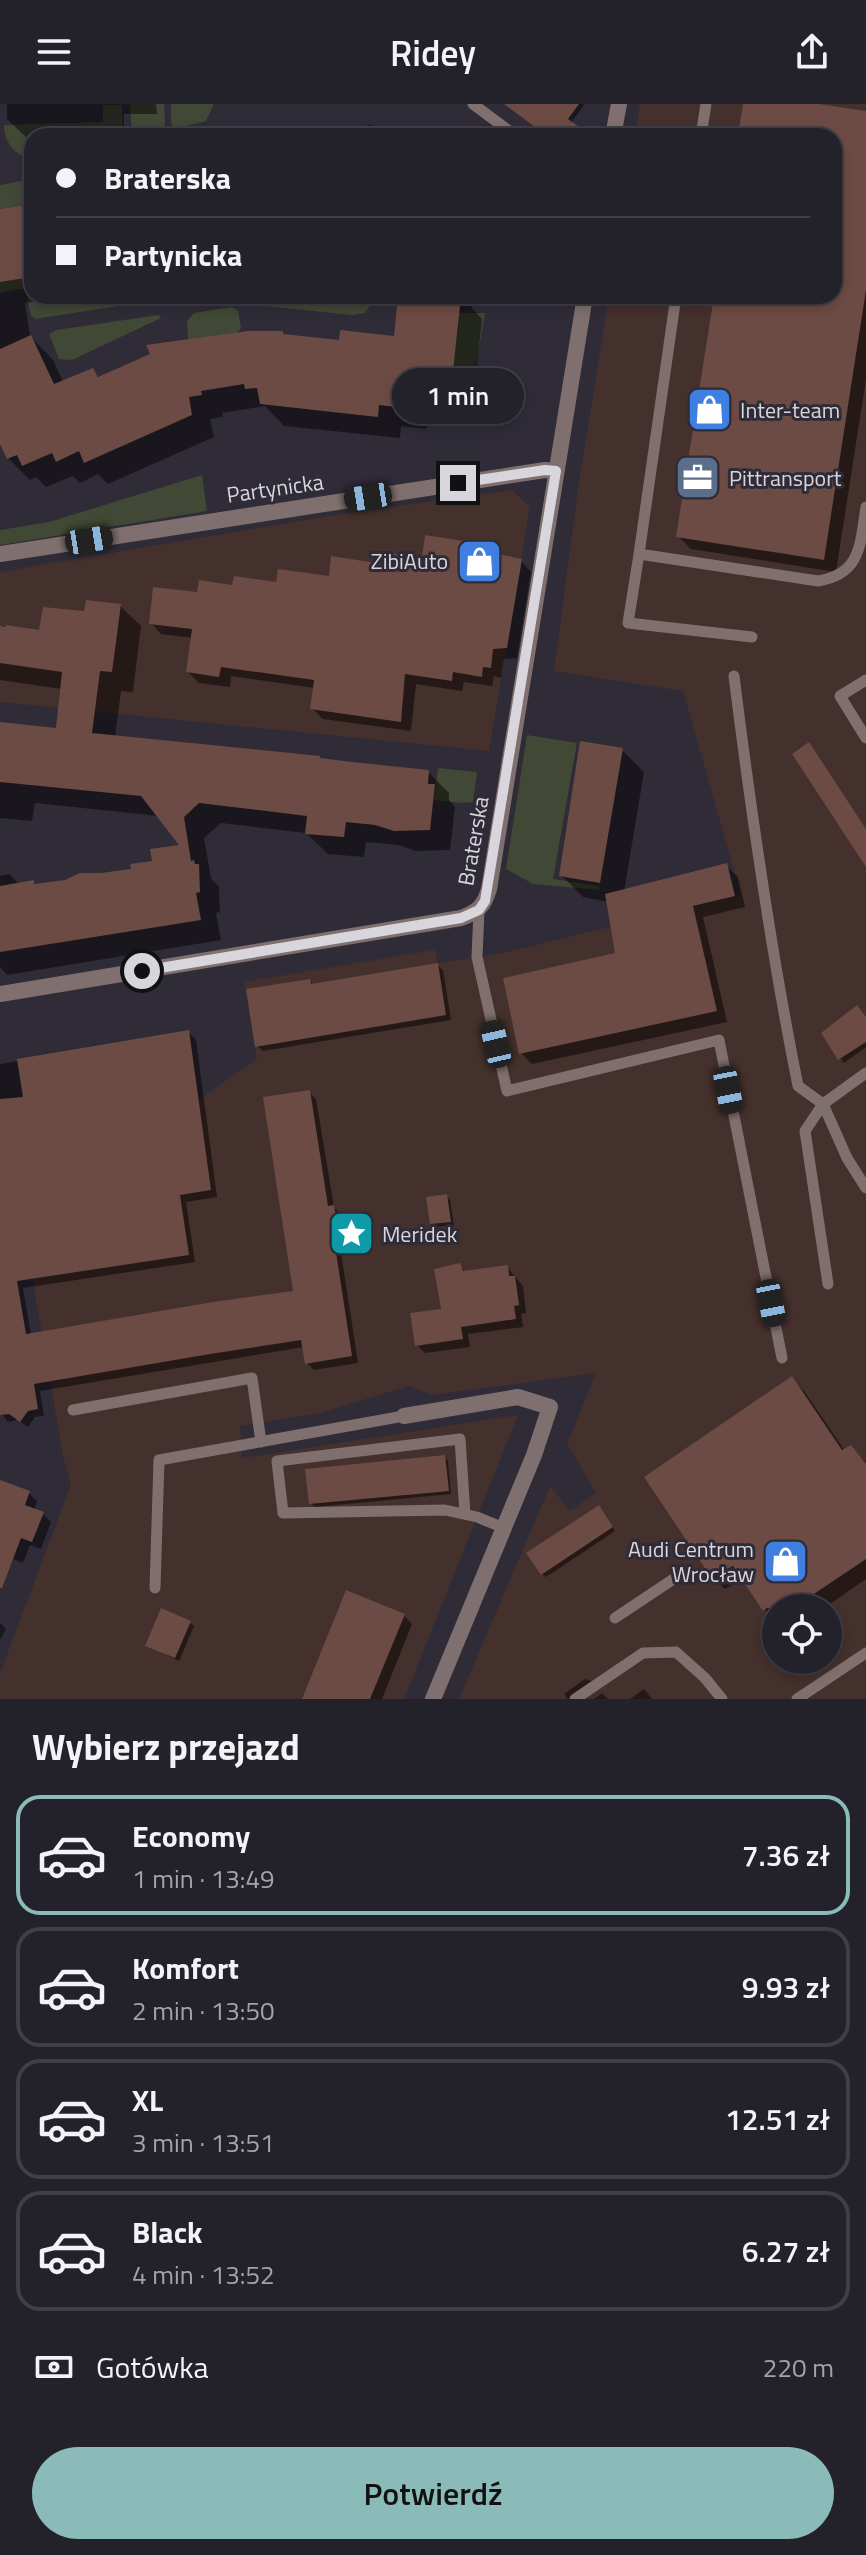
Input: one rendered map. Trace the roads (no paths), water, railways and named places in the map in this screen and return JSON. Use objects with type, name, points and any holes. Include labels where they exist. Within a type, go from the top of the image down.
[{"type":"street","points":[[614,128],[619,104]]},
{"type":"street","name":"Braterska","points":[[0,994],[453,919],[479,910],[489,889],[584,304]]},
{"type":"street","name":"Partynicka","points":[[0,554],[545,470],[556,471]]},
{"type":"street","points":[[404,1416],[518,1397],[550,1407],[534,1455],[433,1699]]},
{"type":"lane","points":[[473,104],[505,128]]},
{"type":"lane","points":[[702,128],[706,104]]},
{"type":"lane","points":[[675,304],[628,623],[752,637]]},
{"type":"lane","points":[[639,554],[818,581],[830,579],[853,564],[859,551],[866,507]]},
{"type":"lane","points":[[734,676],[742,744],[798,1086],[823,1104],[847,1158],[866,1188]]},
{"type":"lane","points":[[866,680],[840,696],[866,738]]},
{"type":"lane","points":[[479,910],[477,957],[507,1091],[719,1040],[782,1358]]},
{"type":"lane","points":[[828,1284],[805,1131],[823,1104],[866,1073]]},
{"type":"lane","points":[[73,1410],[252,1378],[261,1442]]},
{"type":"lane","points":[[155,1588],[159,1460],[404,1416]]},
{"type":"lane","points":[[465,1514],[460,1439],[277,1461],[283,1513],[445,1510],[504,1528]]},
{"type":"lane","points":[[615,1618],[681,1574]]},
{"type":"lane","points":[[575,1699],[643,1653],[676,1652],[705,1678],[722,1699]]},
{"type":"lane","points":[[797,1699],[866,1653]]},
{"type":"place","name":"Inter-team","points":[[709,410]]},
{"type":"place","name":"Pittransport","points":[[698,478]]},
{"type":"place","name":"ZibiAuto","points":[[479,561]]},
{"type":"place","name":"Meridek","points":[[351,1234]]},
{"type":"place","name":"Audi Centrum Wrocław","points":[[785,1562]]}]
